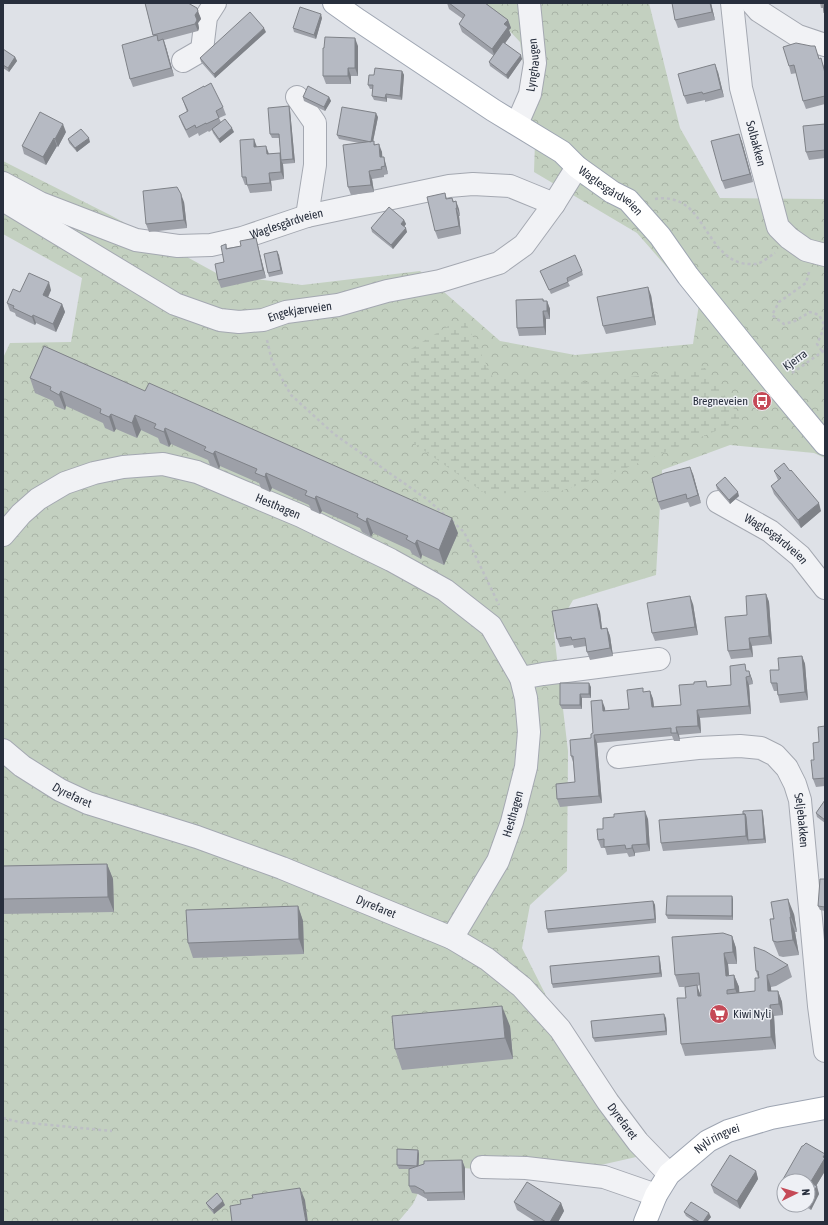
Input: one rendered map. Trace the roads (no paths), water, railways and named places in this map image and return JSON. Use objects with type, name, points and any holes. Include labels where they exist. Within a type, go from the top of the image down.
[{"type":"main road","name":"Waglesgårdveien","points":[[334,3],[493,110],[562,152],[577,167],[612,192],[628,200],[660,236],[688,276],[825,444]]},
{"type":"main road","name":"Nyli ringvei","points":[[645,1222],[656,1195],[669,1174],[708,1141],[728,1131],[771,1118],[825,1108]]},
{"type":"street","points":[[183,61],[202,50],[206,17],[214,3]]},
{"type":"street","name":"Lynghaugen","points":[[517,124],[530,94],[535,63],[529,3]]},
{"type":"street","name":"Solbakken","points":[[732,3],[741,88],[778,227],[807,248]]},
{"type":"street","points":[[752,3],[759,11],[798,36],[825,45]]},
{"type":"street","points":[[297,97],[315,123],[315,164],[307,216]]},
{"type":"street","name":"Engekjærveien","points":[[3,200],[175,304],[220,320],[238,322],[263,320],[286,312],[338,305],[387,291],[440,281],[499,263],[524,245],[554,204],[577,167]]},
{"type":"street","name":"Waglesgårdveien","points":[[3,183],[40,202],[136,240],[178,246],[211,245],[242,238],[307,216],[449,186],[473,184],[510,186],[554,204]]},
{"type":"street","name":"Hesthagen","points":[[3,535],[20,514],[38,499],[65,484],[94,473],[123,467],[163,464],[197,472],[301,516],[391,560],[446,590],[491,626],[521,678],[526,698],[529,732],[526,766],[512,822],[498,861],[452,938]]},
{"type":"street","name":"Waglesgårdveien","points":[[718,502],[770,531],[800,556],[825,588]]},
{"type":"street","points":[[521,678],[659,659]]},
{"type":"street","name":"Seljebakken","points":[[618,756],[698,748],[740,746],[761,748],[775,754],[787,768],[795,784],[800,800],[819,1006],[825,1051]]},
{"type":"street","name":"Dyrefaret","points":[[3,750],[22,766],[60,790],[88,803],[197,836],[282,868],[452,938],[487,959],[522,987],[560,1029],[608,1102],[638,1142],[669,1174]]},
{"type":"street","points":[[482,1167],[526,1168],[604,1177],[656,1195]]},
{"type":"place","name":"Bregneveien","points":[[762,401]]},
{"type":"place","name":"Kiwi Nyli","points":[[719,1014]]}]
